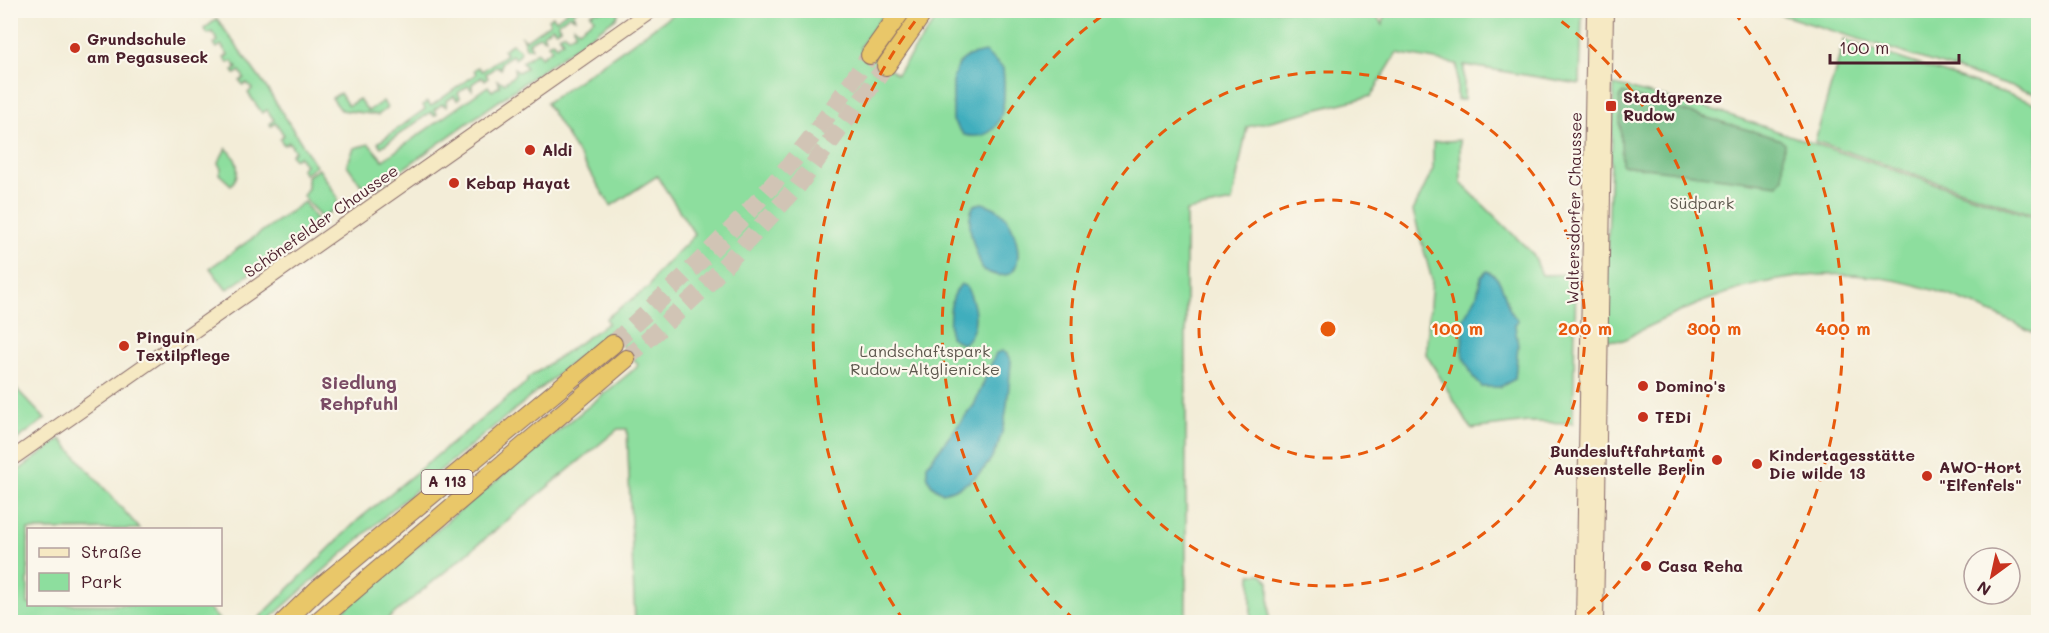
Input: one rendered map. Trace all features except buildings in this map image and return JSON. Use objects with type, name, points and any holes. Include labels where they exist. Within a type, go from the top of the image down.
[{"type":"highway","points":[[870,56],[902,10]]},
{"type":"highway","points":[[886,66],[925,10]]},
{"type":"highway","name":"A 113","points":[[284,622],[318,589],[613,344]]},
{"type":"highway","name":"A 113","points":[[318,622],[626,359]]},
{"type":"main road","name":"Schönefelder Chaussee","points":[[10,460],[651,10]]},
{"type":"main road","name":"Waltersdorfer Chaussee","points":[[1583,622],[1594,10]]},
{"type":"main road","name":"Waltersdorfer Chaussee","points":[[1596,622],[1606,10]]},
{"type":"green space","points":[[569,10],[576,11],[573,13],[575,18],[569,15],[558,23],[561,28],[556,31],[552,27],[543,34],[545,39],[539,36],[529,43],[532,48],[526,48],[522,37],[526,40],[550,23],[548,19],[553,16],[556,20]]},
{"type":"green space","name":"Landschaftspark Rudow-Altglienicke","points":[[1372,10],[1383,25],[1384,11],[1582,11],[1580,84],[1464,65],[1464,100],[1457,100],[1457,64],[1397,53],[1371,96],[1247,127],[1232,202],[1186,211],[1186,622],[635,622],[627,429],[618,429],[384,622],[330,622],[448,520],[637,367],[638,364],[610,332],[394,508],[266,622],[255,622],[359,519],[527,382],[527,379],[608,323],[606,318],[649,287],[656,274],[695,235],[657,176],[611,206],[546,103],[678,11],[886,11],[860,47],[897,74],[942,11]]},
{"type":"green space","points":[[596,11],[619,11],[617,17],[376,188],[361,185],[347,165],[354,148],[369,144],[383,160],[488,86],[492,91],[500,86],[497,80],[504,83],[515,75],[514,68],[518,72],[526,68],[522,62],[537,52],[541,57],[552,49],[548,44],[552,41],[556,46],[563,41],[559,36],[565,33],[568,37],[575,33],[574,26],[579,30],[594,19],[591,14]]},
{"type":"green space","points":[[1769,11],[2038,11],[2038,95]]},
{"type":"green space","points":[[217,19],[266,87],[316,166],[305,174],[301,169],[305,165],[299,156],[294,159],[291,154],[295,151],[289,142],[284,145],[280,139],[284,135],[276,123],[271,126],[274,120],[267,110],[262,113],[248,93],[252,89],[247,83],[243,85],[240,81],[244,78],[240,71],[235,74],[233,71],[237,68],[232,61],[228,63],[224,58],[228,55],[221,45],[217,48],[214,44],[218,41],[212,32],[208,34],[204,29]]},
{"type":"green space","points":[[1844,40],[2038,104],[2038,216],[1815,141]]},
{"type":"green space","points":[[512,44],[521,51],[519,56],[515,59],[512,55],[501,63],[501,69],[497,66],[486,74],[488,78],[485,80],[482,77],[472,84],[472,90],[468,86],[458,93],[460,98],[457,100],[454,96],[446,101],[447,107],[442,104],[434,110],[437,114],[434,116],[431,112],[381,147],[378,143],[425,109],[423,105],[427,102],[431,106],[476,74],[474,70],[478,67],[482,71],[506,54],[503,50]]},
{"type":"green space","name":"Südpark","points":[[1614,85],[1711,109],[2038,218],[2038,335],[1955,297],[1915,285],[1876,277],[1836,274],[1794,277],[1751,286],[1705,301],[1623,340],[1604,339]]},
{"type":"green space","points":[[340,93],[348,106],[359,99],[368,111],[383,101],[387,108],[378,115],[341,110],[332,98]]},
{"type":"green space","points":[[1623,93],[1779,139],[1784,143],[1783,178],[1778,185],[1622,165],[1619,96]]},
{"type":"green space","points":[[1460,140],[1461,183],[1533,254],[1542,275],[1576,274],[1573,423],[1528,422],[1471,429],[1426,354],[1432,280],[1413,211],[1433,169],[1433,142]]},
{"type":"green space","points":[[226,148],[233,156],[237,166],[237,176],[231,185],[219,174],[221,169],[218,163]]},
{"type":"green space","points":[[319,169],[338,198],[336,208],[321,218],[303,196],[308,188],[307,176]]},
{"type":"green space","points":[[304,202],[317,221],[293,243],[228,289],[225,288],[210,268]]},
{"type":"green space","points":[[10,382],[45,419],[11,444],[10,444]]},
{"type":"green space","points":[[61,439],[139,528],[27,528],[27,606],[207,606],[221,622],[11,622],[11,476]]},
{"type":"green space","points":[[1251,574],[1262,574],[1269,582],[1269,622],[1251,622]]},
{"type":"water","points":[[985,52],[1003,68],[1004,92],[1001,116],[989,133],[978,136],[964,135],[953,121],[953,78],[958,64],[968,56]]},
{"type":"water","points":[[982,203],[1003,214],[1014,234],[1018,258],[1015,268],[1009,274],[998,275],[983,270],[977,255],[970,220],[974,205]]},
{"type":"water","points":[[1487,271],[1498,280],[1509,308],[1518,320],[1515,325],[1518,346],[1515,379],[1500,387],[1482,387],[1473,377],[1462,350],[1464,318],[1477,295],[1481,277]]},
{"type":"water","points":[[961,284],[966,286],[975,316],[969,338],[963,344],[950,337],[952,303]]},
{"type":"water","points":[[1002,351],[1007,354],[1011,362],[1004,423],[999,442],[991,459],[980,473],[964,485],[943,493],[930,482],[927,465],[974,405],[996,353]]},
{"type":"tunnel","points":[[613,344],[699,262],[761,198],[815,132],[870,55]]},
{"type":"tunnel","points":[[626,359],[702,290],[797,187],[886,66]]},
{"type":"place","name":"Grundschule am Pegasuseck","points":[[75,48]]},
{"type":"place","name":"Stadtgrenze Rudow","points":[[1611,106]]},
{"type":"place","name":"Aldi","points":[[530,150]]},
{"type":"place","name":"Kebap Hayat","points":[[454,183]]},
{"type":"place","name":"Pinguin Textilpflege","points":[[124,346]]},
{"type":"place","name":"Domino's","points":[[1643,386]]},
{"type":"place","name":"TEDi","points":[[1643,417]]},
{"type":"place","name":"Bundesluftfahrtamt Aussenstelle Berlin","points":[[1717,460]]},
{"type":"place","name":"Kindertagesstätte Die wilde 13","points":[[1757,464]]},
{"type":"place","name":"AWO-Hort \"Elfenfels\"","points":[[1927,476]]},
{"type":"place","name":"Casa Reha","points":[[1646,566]]},
{"type":"district","name":"Siedlung Rehpfuhl","points":[[359,394]]}]
